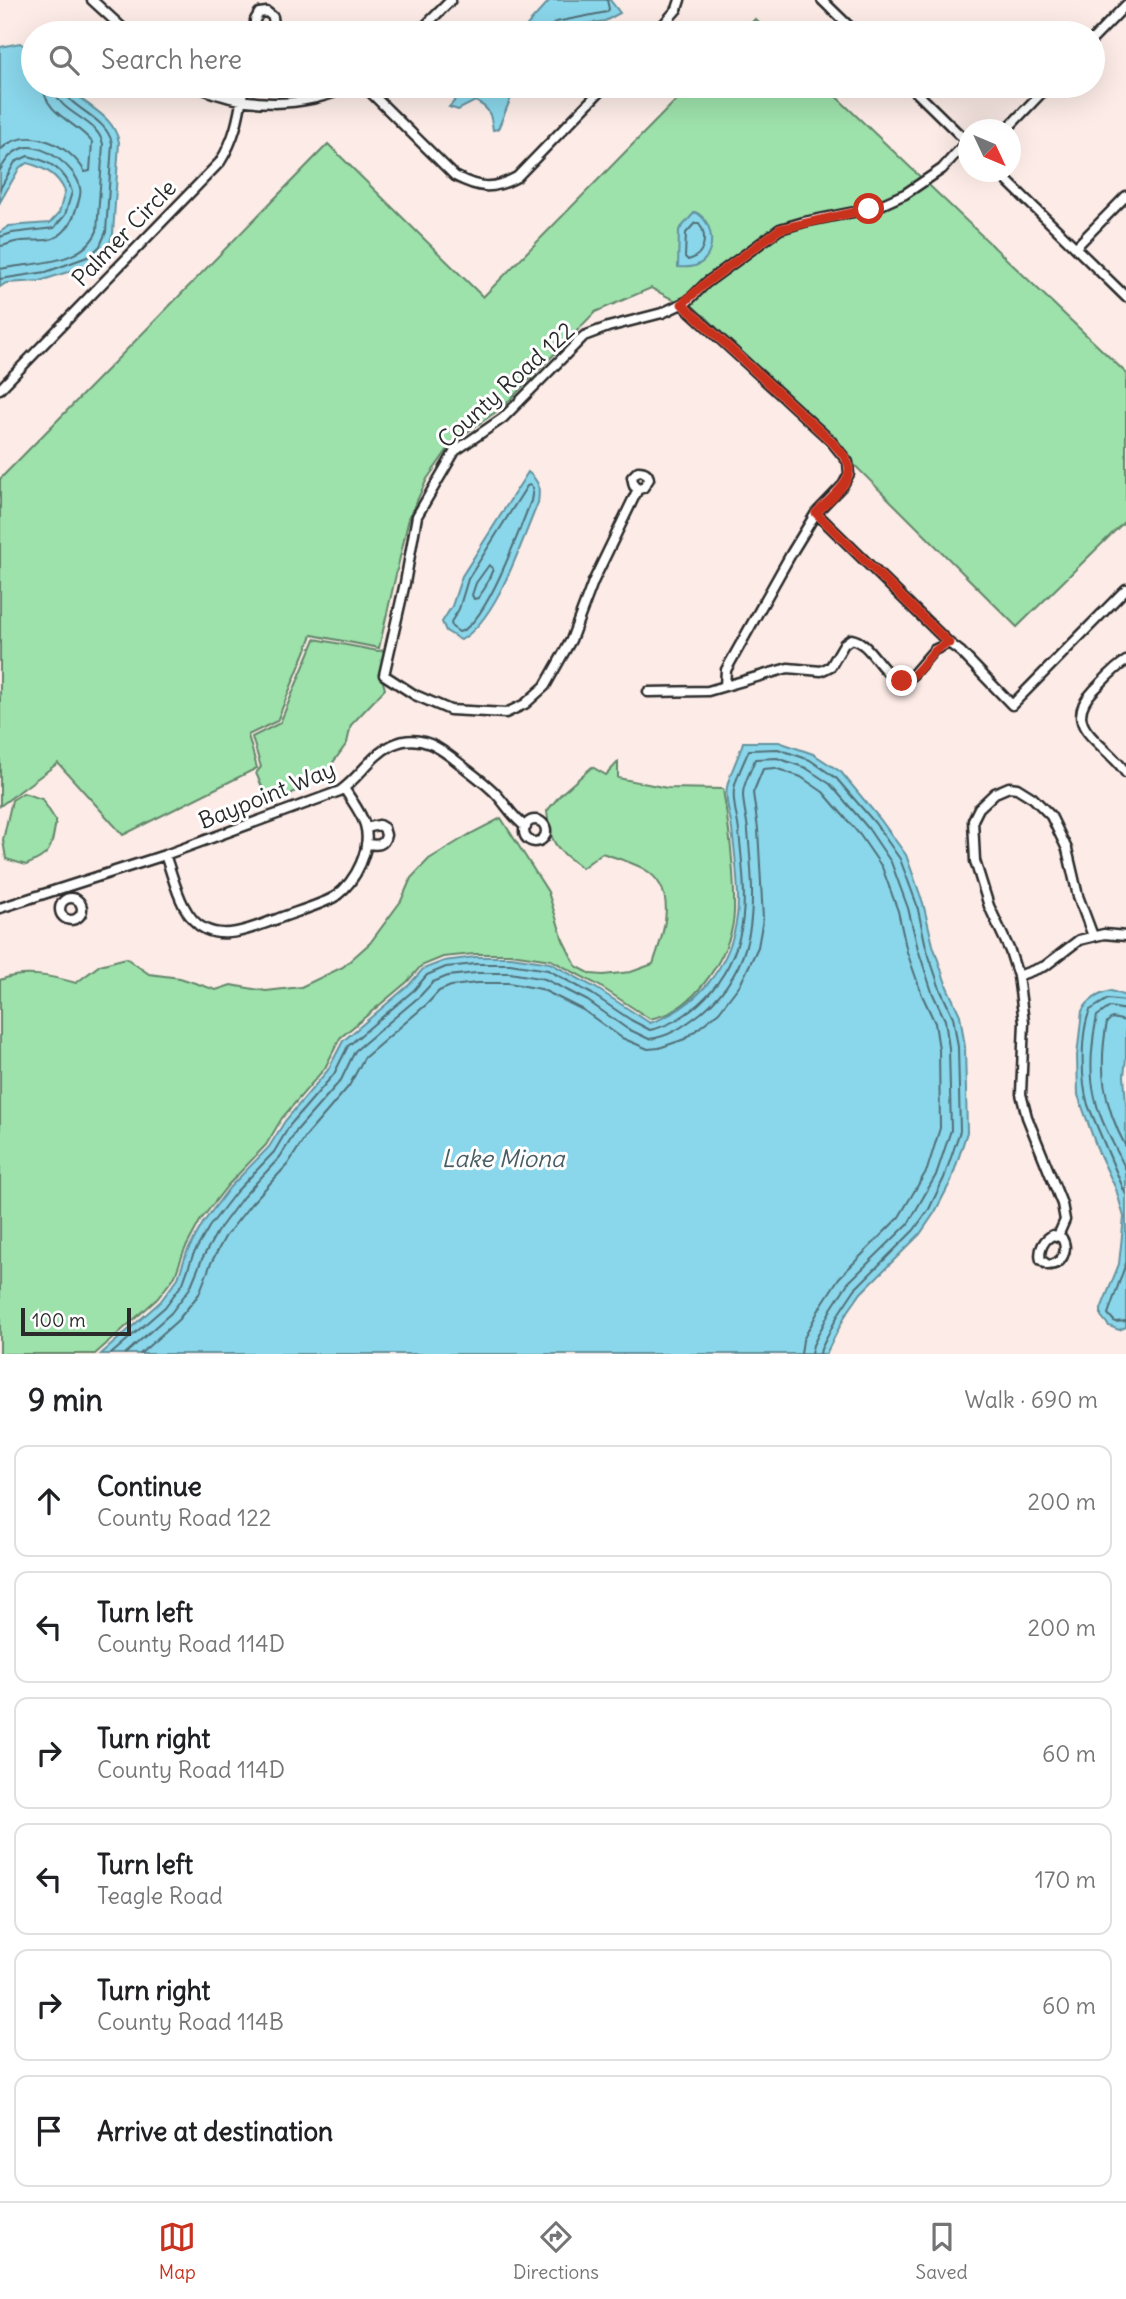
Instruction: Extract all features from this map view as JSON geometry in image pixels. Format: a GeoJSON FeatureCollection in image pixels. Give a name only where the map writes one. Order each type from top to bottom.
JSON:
{"type":"FeatureCollection","features":[{"type":"Feature","properties":{"kind":"street"},"geometry":{"type":"LineString","coordinates":[[92,0],[115,21]]}},
{"type":"Feature","properties":{"kind":"street"},"geometry":{"type":"LineString","coordinates":[[100,8],[108,0]]}},
{"type":"Feature","properties":{"kind":"street"},"geometry":{"type":"LineString","coordinates":[[430,21],[451,0]]}},
{"type":"Feature","properties":{"kind":"street"},"geometry":{"type":"LineString","coordinates":[[666,21],[677,9],[680,0]]}},
{"type":"Feature","properties":{"kind":"street"},"geometry":{"type":"LineString","coordinates":[[822,0],[844,21]]}},
{"type":"Feature","properties":{"kind":"street"},"geometry":{"type":"LineString","coordinates":[[1105,27],[1126,5]]}},
{"type":"Feature","properties":{"kind":"street"},"geometry":{"type":"LineString","coordinates":[[231,98],[283,103],[320,98]]}},
{"type":"Feature","properties":{"kind":"street"},"geometry":{"type":"LineString","coordinates":[[376,98],[455,176],[471,184],[488,187],[502,185],[517,177],[593,98]]}},
{"type":"Feature","properties":{"kind":"street"},"geometry":{"type":"LineString","coordinates":[[922,98],[958,132]]}},
{"type":"Feature","properties":{"kind":"street"},"geometry":{"type":"LineString","coordinates":[[1016,119],[1037,98]]}},
{"type":"Feature","properties":{"kind":"street","name":"Palmer Circle"},"geometry":{"type":"LineString","coordinates":[[0,389],[220,162],[231,144],[241,100]]}},
{"type":"Feature","properties":{"kind":"street","name":"County Road 122"},"geometry":{"type":"LineString","coordinates":[[638,489],[593,582],[571,640],[545,686],[525,704],[506,713],[450,710],[415,695],[384,675],[418,516],[455,451],[503,418],[584,336],[662,313],[682,304],[780,229],[874,208],[931,178],[958,152]]}},
{"type":"Feature","properties":{"kind":"street"},"geometry":{"type":"LineString","coordinates":[[1008,182],[1126,297]]}},
{"type":"Feature","properties":{"kind":"street"},"geometry":{"type":"LineString","coordinates":[[1076,247],[1126,196]]}},
{"type":"Feature","properties":{"kind":"street"},"geometry":{"type":"LineString","coordinates":[[682,304],[831,441],[849,466],[847,478],[816,513],[726,670],[725,686]]}},
{"type":"Feature","properties":{"kind":"street"},"geometry":{"type":"LineString","coordinates":[[816,513],[955,646],[1012,705],[1126,589]]}},
{"type":"Feature","properties":{"kind":"street"},"geometry":{"type":"LineString","coordinates":[[648,692],[708,691],[782,668],[821,671],[828,669],[844,643],[851,639],[863,644],[894,678],[905,680],[909,679],[934,650],[949,643]]}},
{"type":"Feature","properties":{"kind":"street"},"geometry":{"type":"LineString","coordinates":[[1126,660],[1085,700],[1080,713],[1083,727],[1112,754],[1126,773]]}},
{"type":"Feature","properties":{"kind":"street","name":"Baypoint Way"},"geometry":{"type":"LineString","coordinates":[[0,908],[165,855],[344,788],[382,751],[410,740],[437,746],[496,794],[526,827]]}},
{"type":"Feature","properties":{"kind":"street"},"geometry":{"type":"LineString","coordinates":[[1058,1236],[1065,1220],[1062,1204],[1027,1118],[1021,1094],[1024,1022],[1018,976],[981,884],[973,845],[975,814],[1001,789],[1009,787],[1026,792],[1057,827],[1067,849],[1078,896],[1093,936]]}},
{"type":"Feature","properties":{"kind":"street"},"geometry":{"type":"LineString","coordinates":[[165,855],[185,908],[203,929],[225,934],[248,929],[335,897],[352,881],[362,861],[366,844],[366,828],[361,815],[344,788]]}},
{"type":"Feature","properties":{"kind":"street"},"geometry":{"type":"LineString","coordinates":[[366,828],[379,825],[385,829],[386,835],[379,845],[366,844]]}},
{"type":"Feature","properties":{"kind":"street"},"geometry":{"type":"LineString","coordinates":[[66,889],[69,898]]}},
{"type":"Feature","properties":{"kind":"street"},"geometry":{"type":"LineString","coordinates":[[1018,976],[1045,966],[1069,946],[1093,936],[1126,936]]}},
{"type":"Feature","properties":{"kind":"green space"},"geometry":{"type":"Polygon","coordinates":[[[678,98],[838,98],[1126,373],[1126,520],[1017,627],[705,316],[651,288],[595,312],[503,407],[453,442],[427,479],[409,518],[379,648],[312,635],[277,721],[248,735],[257,768],[123,835],[58,763],[0,806],[0,479],[328,144],[483,297],[678,98]]]}},
{"type":"Feature","properties":{"kind":"green space"},"geometry":{"type":"Polygon","coordinates":[[[315,639],[378,651],[386,650],[381,675],[385,689],[351,725],[347,743],[329,768],[285,798],[269,803],[256,773],[261,767],[252,737],[280,723],[315,639]]]}},
{"type":"Feature","properties":{"kind":"green space"},"geometry":{"type":"Polygon","coordinates":[[[618,762],[618,778],[667,788],[723,789],[733,866],[734,912],[722,955],[694,994],[669,1013],[650,1019],[598,985],[551,960],[511,954],[474,954],[443,957],[421,966],[407,982],[340,1038],[325,1068],[282,1118],[266,1145],[228,1185],[200,1221],[184,1251],[175,1276],[157,1299],[95,1354],[0,1354],[0,980],[28,975],[48,976],[76,983],[100,965],[126,958],[149,974],[180,978],[216,990],[231,985],[266,991],[301,987],[343,967],[370,943],[401,901],[411,878],[429,859],[501,818],[548,892],[563,940],[576,966],[591,974],[631,972],[653,964],[666,913],[662,888],[644,869],[602,853],[582,868],[556,845],[550,831],[547,811],[561,794],[592,767],[606,775],[618,762]]]}},
{"type":"Feature","properties":{"kind":"green space"},"geometry":{"type":"Polygon","coordinates":[[[23,793],[42,799],[56,821],[49,849],[26,865],[6,859],[3,840],[12,800],[23,793]]]}},
{"type":"Feature","properties":{"kind":"water"},"geometry":{"type":"Polygon","coordinates":[[[550,0],[610,0],[620,13],[605,21],[531,21],[550,0]]]}},
{"type":"Feature","properties":{"kind":"water"},"geometry":{"type":"Polygon","coordinates":[[[21,44],[21,98],[80,98],[104,117],[119,142],[113,234],[107,249],[95,262],[83,267],[40,281],[6,283],[0,287],[0,232],[9,226],[50,223],[59,213],[65,191],[50,173],[28,163],[20,167],[0,202],[0,47],[21,44]]]}},
{"type":"Feature","properties":{"kind":"water"},"geometry":{"type":"Polygon","coordinates":[[[457,98],[511,98],[498,129],[493,130],[489,112],[475,101],[458,110],[449,107],[457,98]]]}},
{"type":"Feature","properties":{"kind":"water"},"geometry":{"type":"Polygon","coordinates":[[[695,212],[707,223],[710,231],[708,255],[693,267],[678,267],[679,230],[695,212]]]}},
{"type":"Feature","properties":{"kind":"water"},"geometry":{"type":"Polygon","coordinates":[[[528,472],[538,486],[538,503],[497,597],[486,615],[461,640],[446,631],[442,622],[452,606],[462,576],[528,472]]]}},
{"type":"Feature","properties":{"kind":"water","name":"Lake Miona"},"geometry":{"type":"Polygon","coordinates":[[[743,742],[779,742],[813,754],[841,772],[880,819],[906,855],[947,987],[960,1015],[965,1047],[967,1132],[951,1181],[920,1234],[861,1293],[845,1316],[826,1354],[101,1354],[160,1302],[178,1278],[187,1252],[203,1223],[230,1187],[269,1147],[285,1121],[328,1070],[343,1041],[409,985],[423,969],[444,961],[475,957],[511,957],[550,963],[596,988],[650,1023],[683,1007],[697,995],[719,968],[727,952],[737,916],[737,874],[726,792],[743,742]]]}},
{"type":"Feature","properties":{"kind":"water"},"geometry":{"type":"Polygon","coordinates":[[[1111,991],[1126,996],[1126,1327],[1119,1330],[1109,1326],[1101,1316],[1101,1309],[1119,1264],[1124,1217],[1116,1189],[1098,1151],[1078,1095],[1077,1056],[1082,1011],[1094,998],[1111,991]]]}},
{"type":"Feature","properties":{"kind":"route"},"geometry":{"type":"LineString","coordinates":[[869,209],[780,229],[682,304],[844,456],[849,466],[849,474],[843,485],[816,513],[949,643],[934,650],[909,679],[902,681]]}}]}
